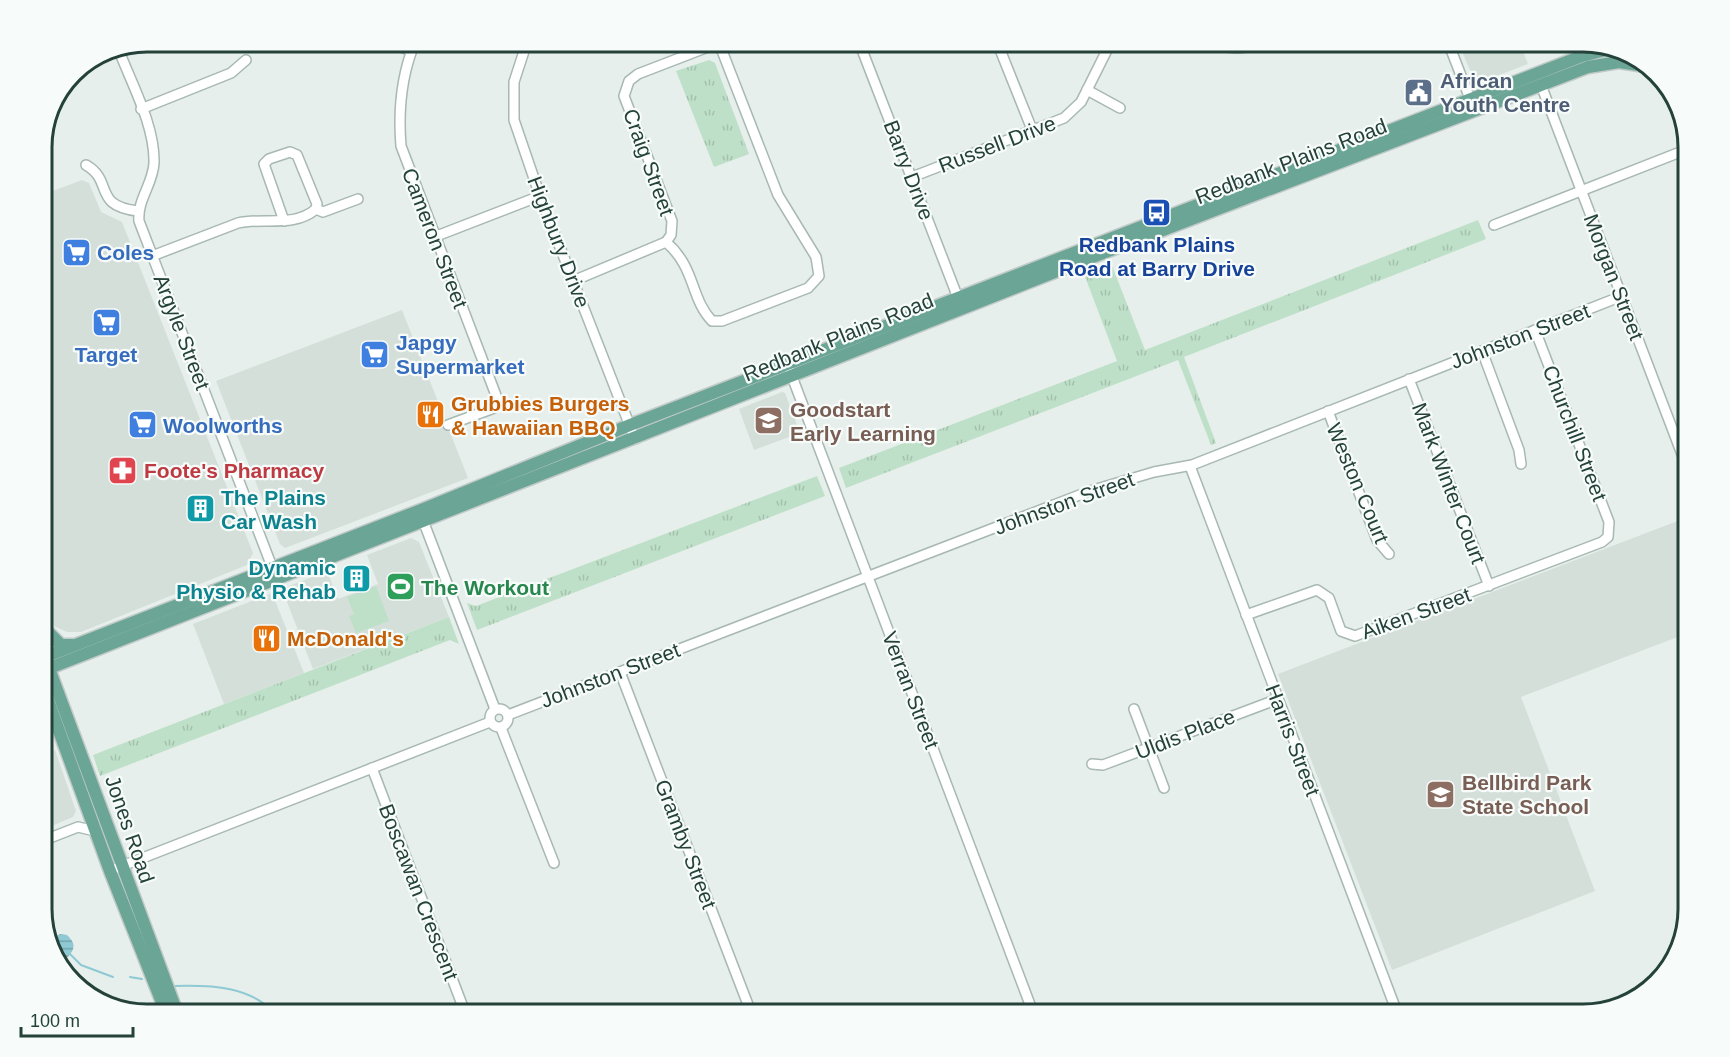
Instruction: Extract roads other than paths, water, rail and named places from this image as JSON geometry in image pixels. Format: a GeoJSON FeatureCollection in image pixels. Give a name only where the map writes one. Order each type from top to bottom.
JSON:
{"type":"FeatureCollection","features":[{"type":"Feature","properties":{"kind":"main road","name":"Redbank Plains Road"},"geometry":{"type":"LineString","coordinates":[[53,658],[217,604],[277,580],[630,425],[790,371],[1103,253],[1472,105],[1594,53]]}},
{"type":"Feature","properties":{"kind":"main road","name":"Redbank Plains Road"},"geometry":{"type":"LineString","coordinates":[[53,656],[74,645],[272,567],[460,502],[468,505],[635,439],[958,298],[1472,105],[1541,85],[1604,63],[1624,62]]}},
{"type":"Feature","properties":{"kind":"main road"},"geometry":{"type":"LineString","coordinates":[[159,612],[170,616],[207,602],[217,604]]}},
{"type":"Feature","properties":{"kind":"main road"},"geometry":{"type":"LineString","coordinates":[[53,637],[61,645],[74,645]]}},
{"type":"Feature","properties":{"kind":"main road","name":"Jones Road"},"geometry":{"type":"LineString","coordinates":[[53,683],[86,764],[115,869],[163,1004]]}},
{"type":"Feature","properties":{"kind":"main road","name":"Jones Road"},"geometry":{"type":"LineString","coordinates":[[54,715],[95,831],[115,869],[173,1004]]}},
{"type":"Feature","properties":{"kind":"street","name":"Cameron Street"},"geometry":{"type":"LineString","coordinates":[[411,53],[403,82],[399,112],[401,146],[497,398],[494,408],[448,425]]}},
{"type":"Feature","properties":{"kind":"street","name":"Highbury Drive"},"geometry":{"type":"LineString","coordinates":[[523,53],[514,82],[512,106],[521,144],[635,439]]}},
{"type":"Feature","properties":{"kind":"street","name":"Craig Street"},"geometry":{"type":"LineString","coordinates":[[573,280],[666,242],[671,235],[672,221],[624,96],[628,81],[638,74],[694,53]]}},
{"type":"Feature","properties":{"kind":"street"},"geometry":{"type":"LineString","coordinates":[[666,242],[685,262],[705,314],[712,321],[722,321],[808,288],[819,276],[816,257],[778,195],[724,53]]}},
{"type":"Feature","properties":{"kind":"street","name":"Barry Drive"},"geometry":{"type":"LineString","coordinates":[[863,53],[958,298]]}},
{"type":"Feature","properties":{"kind":"street"},"geometry":{"type":"LineString","coordinates":[[1001,53],[1033,132]]}},
{"type":"Feature","properties":{"kind":"street","name":"Russell Drive"},"geometry":{"type":"LineString","coordinates":[[912,177],[1033,132],[1064,118],[1074,110],[1087,90],[1106,53]]}},
{"type":"Feature","properties":{"kind":"street"},"geometry":{"type":"LineString","coordinates":[[1452,53],[1472,105]]}},
{"type":"Feature","properties":{"kind":"street"},"geometry":{"type":"LineString","coordinates":[[86,165],[99,179],[109,201],[116,207],[138,211],[152,176],[154,158],[150,133],[121,57]]}},
{"type":"Feature","properties":{"kind":"street"},"geometry":{"type":"LineString","coordinates":[[141,109],[231,73],[246,60]]}},
{"type":"Feature","properties":{"kind":"street","name":"Morgan Street"},"geometry":{"type":"LineString","coordinates":[[1541,85],[1677,442]]}},
{"type":"Feature","properties":{"kind":"street"},"geometry":{"type":"LineString","coordinates":[[1087,90],[1120,108]]}},
{"type":"Feature","properties":{"kind":"street"},"geometry":{"type":"LineString","coordinates":[[284,220],[264,164],[269,159],[290,152],[297,155],[316,209]]}},
{"type":"Feature","properties":{"kind":"street"},"geometry":{"type":"LineString","coordinates":[[1494,225],[1677,153]]}},
{"type":"Feature","properties":{"kind":"street"},"geometry":{"type":"LineString","coordinates":[[434,237],[540,196]]}},
{"type":"Feature","properties":{"kind":"street"},"geometry":{"type":"LineString","coordinates":[[316,209],[323,212],[358,199]]}},
{"type":"Feature","properties":{"kind":"street"},"geometry":{"type":"LineString","coordinates":[[152,256],[238,223],[297,219],[316,209]]}},
{"type":"Feature","properties":{"kind":"street","name":"Argyle Street"},"geometry":{"type":"LineString","coordinates":[[138,211],[139,221],[152,256],[277,580]]}},
{"type":"Feature","properties":{"kind":"street","name":"Johnston Street"},"geometry":{"type":"LineString","coordinates":[[508,715],[1126,479],[1190,466],[1622,297]]}},
{"type":"Feature","properties":{"kind":"street","name":"Churchill Street"},"geometry":{"type":"LineString","coordinates":[[1535,330],[1609,522],[1611,531],[1608,537]]}},
{"type":"Feature","properties":{"kind":"street"},"geometry":{"type":"LineString","coordinates":[[1482,351],[1519,450],[1521,464]]}},
{"type":"Feature","properties":{"kind":"street","name":"Verran Street"},"geometry":{"type":"LineString","coordinates":[[790,371],[1030,1004]]}},
{"type":"Feature","properties":{"kind":"street","name":"Mark Winter Court"},"geometry":{"type":"LineString","coordinates":[[1409,379],[1489,586]]}},
{"type":"Feature","properties":{"kind":"street","name":"Weston Court"},"geometry":{"type":"LineString","coordinates":[[1328,411],[1377,540],[1389,554]]}},
{"type":"Feature","properties":{"kind":"street","name":"Harris Street"},"geometry":{"type":"LineString","coordinates":[[1190,466],[1394,1004]]}},
{"type":"Feature","properties":{"kind":"street"},"geometry":{"type":"LineString","coordinates":[[422,516],[495,710]]}},
{"type":"Feature","properties":{"kind":"street","name":"Aiken Street"},"geometry":{"type":"LineString","coordinates":[[1246,615],[1317,590],[1329,598],[1341,631],[1354,636],[1602,542],[1608,537]]}},
{"type":"Feature","properties":{"kind":"street","name":"Gramby Street"},"geometry":{"type":"LineString","coordinates":[[620,672],[748,1004]]}},
{"type":"Feature","properties":{"kind":"street","name":"Uldis Place"},"geometry":{"type":"LineString","coordinates":[[1092,764],[1103,765],[1278,699]]}},
{"type":"Feature","properties":{"kind":"street"},"geometry":{"type":"LineString","coordinates":[[1134,709],[1164,788]]}},
{"type":"Feature","properties":{"kind":"street"},"geometry":{"type":"LineString","coordinates":[[495,710],[502,710],[508,715],[507,723],[501,728],[495,727],[490,722],[490,715],[495,710]]}},
{"type":"Feature","properties":{"kind":"street"},"geometry":{"type":"LineString","coordinates":[[115,869],[490,722]]}},
{"type":"Feature","properties":{"kind":"street"},"geometry":{"type":"LineString","coordinates":[[501,728],[554,863]]}},
{"type":"Feature","properties":{"kind":"street","name":"Boscawan Crescent"},"geometry":{"type":"LineString","coordinates":[[372,768],[462,1004]]}},
{"type":"Feature","properties":{"kind":"street"},"geometry":{"type":"LineString","coordinates":[[53,837],[78,827],[89,813]]}},
{"type":"Feature","properties":{"kind":"street"},"geometry":{"type":"LineString","coordinates":[[78,827],[95,831]]}},
{"type":"Feature","properties":{"kind":"water"},"geometry":{"type":"Polygon","coordinates":[[[67,935],[73,943],[73,949],[68,957],[65,957],[57,936],[67,935]]]}},
{"type":"Feature","properties":{"kind":"waterway"},"geometry":{"type":"LineString","coordinates":[[69,953],[81,965],[113,977]]}},
{"type":"Feature","properties":{"kind":"waterway"},"geometry":{"type":"LineString","coordinates":[[130,977],[142,979]]}},
{"type":"Feature","properties":{"kind":"waterway"},"geometry":{"type":"LineString","coordinates":[[175,986],[230,989],[264,1004]]}},
{"type":"Feature","properties":{"kind":"place","name":"African Youth Centre"},"geometry":{"type":"Point","coordinates":[1419,92]}},
{"type":"Feature","properties":{"kind":"place","name":"Redbank Plains Road at Barry Drive"},"geometry":{"type":"Point","coordinates":[1157,213]}},
{"type":"Feature","properties":{"kind":"place","name":"Coles"},"geometry":{"type":"Point","coordinates":[76,252]}},
{"type":"Feature","properties":{"kind":"place","name":"Target"},"geometry":{"type":"Point","coordinates":[106,323]}},
{"type":"Feature","properties":{"kind":"place","name":"Japgy Supermarket"},"geometry":{"type":"Point","coordinates":[375,354]}},
{"type":"Feature","properties":{"kind":"place","name":"Grubbies Burgers & Hawaiian BBQ"},"geometry":{"type":"Point","coordinates":[430,415]}},
{"type":"Feature","properties":{"kind":"place","name":"Goodstart Early Learning"},"geometry":{"type":"Point","coordinates":[769,421]}},
{"type":"Feature","properties":{"kind":"place","name":"Woolworths"},"geometry":{"type":"Point","coordinates":[142,425]}},
{"type":"Feature","properties":{"kind":"place","name":"Foote's Pharmacy"},"geometry":{"type":"Point","coordinates":[123,470]}},
{"type":"Feature","properties":{"kind":"place","name":"The Plains Car Wash"},"geometry":{"type":"Point","coordinates":[200,509]}},
{"type":"Feature","properties":{"kind":"place","name":"Dynamic Physio & Rehab"},"geometry":{"type":"Point","coordinates":[357,579]}},
{"type":"Feature","properties":{"kind":"place","name":"The Workout"},"geometry":{"type":"Point","coordinates":[400,587]}},
{"type":"Feature","properties":{"kind":"place","name":"McDonald's"},"geometry":{"type":"Point","coordinates":[266,638]}},
{"type":"Feature","properties":{"kind":"place","name":"Bellbird Park State School"},"geometry":{"type":"Point","coordinates":[1441,794]}}]}
